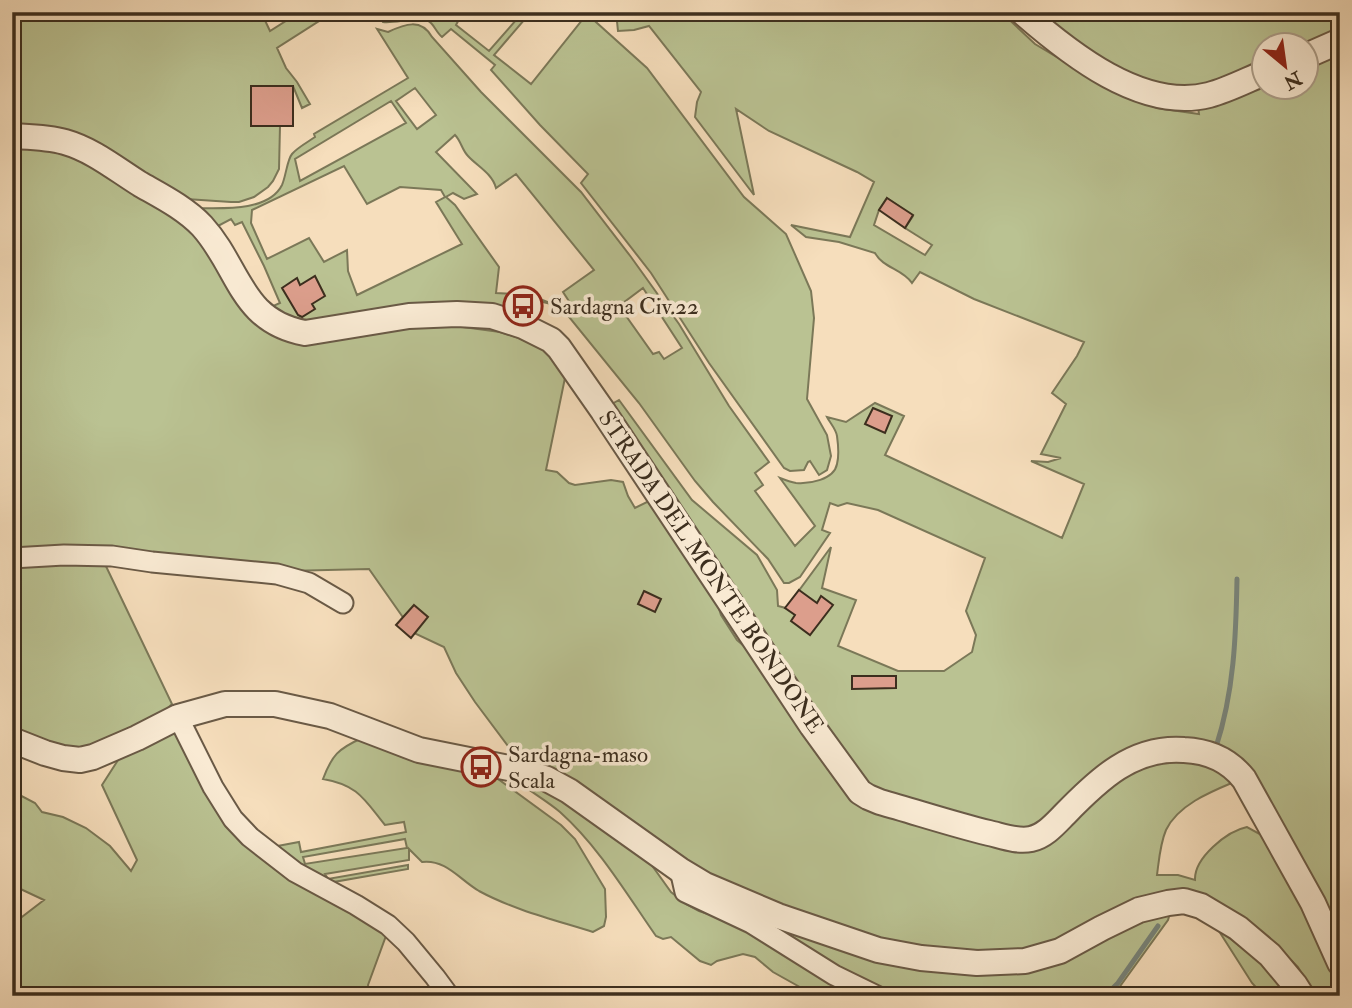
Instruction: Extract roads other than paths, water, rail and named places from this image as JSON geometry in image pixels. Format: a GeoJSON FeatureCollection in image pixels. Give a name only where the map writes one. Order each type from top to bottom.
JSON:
{"type":"FeatureCollection","features":[{"type":"Feature","properties":{"kind":"street"},"geometry":{"type":"LineString","coordinates":[[1022,12],[1076,56],[1116,80],[1156,95],[1186,98],[1209,95],[1250,79]]}},
{"type":"Feature","properties":{"kind":"street"},"geometry":{"type":"LineString","coordinates":[[1320,50],[1340,41]]}},
{"type":"Feature","properties":{"kind":"street","name":"STRADA DEL MONTE BONDONE"},"geometry":{"type":"LineString","coordinates":[[12,136],[49,138],[83,149],[182,209],[211,237],[252,305],[278,326],[291,331],[305,333],[409,316],[457,314],[492,316],[542,335],[559,348],[603,411],[812,726],[860,792],[880,802],[963,826],[1015,839],[1030,839],[1043,834],[1096,783],[1133,758],[1177,749],[1210,754],[1231,766],[1244,779],[1313,903],[1340,963]]}},
{"type":"Feature","properties":{"kind":"street"},"geometry":{"type":"LineString","coordinates":[[12,558],[112,556],[277,574],[309,583],[343,603]]}},
{"type":"Feature","properties":{"kind":"street"},"geometry":{"type":"LineString","coordinates":[[12,740],[45,753],[80,760],[126,743],[178,717],[225,704],[275,704],[330,716],[419,750],[519,770],[547,779],[569,791],[705,886],[778,916],[878,950],[921,958],[977,963],[1004,963],[1042,957],[1060,951],[1139,910],[1168,902],[1184,901],[1201,906],[1238,928],[1270,955],[1302,996]]}},
{"type":"Feature","properties":{"kind":"street"},"geometry":{"type":"LineString","coordinates":[[178,717],[213,787],[233,819],[250,837],[295,872],[388,925],[406,942],[449,996]]}},
{"type":"Feature","properties":{"kind":"street"},"geometry":{"type":"LineString","coordinates":[[680,870],[685,892],[751,923],[834,975],[877,996]]}},
{"type":"Feature","properties":{"kind":"waterway"},"geometry":{"type":"LineString","coordinates":[[1216,747],[1230,685],[1235,643],[1237,579]]}},
{"type":"Feature","properties":{"kind":"waterway"},"geometry":{"type":"LineString","coordinates":[[1105,996],[1118,983],[1158,926]]}},
{"type":"Feature","properties":{"kind":"place","name":"Sardagna Civ.22"},"geometry":{"type":"Point","coordinates":[523,306]}},
{"type":"Feature","properties":{"kind":"place","name":"Sardagna-maso Scala"},"geometry":{"type":"Point","coordinates":[481,767]}}]}
